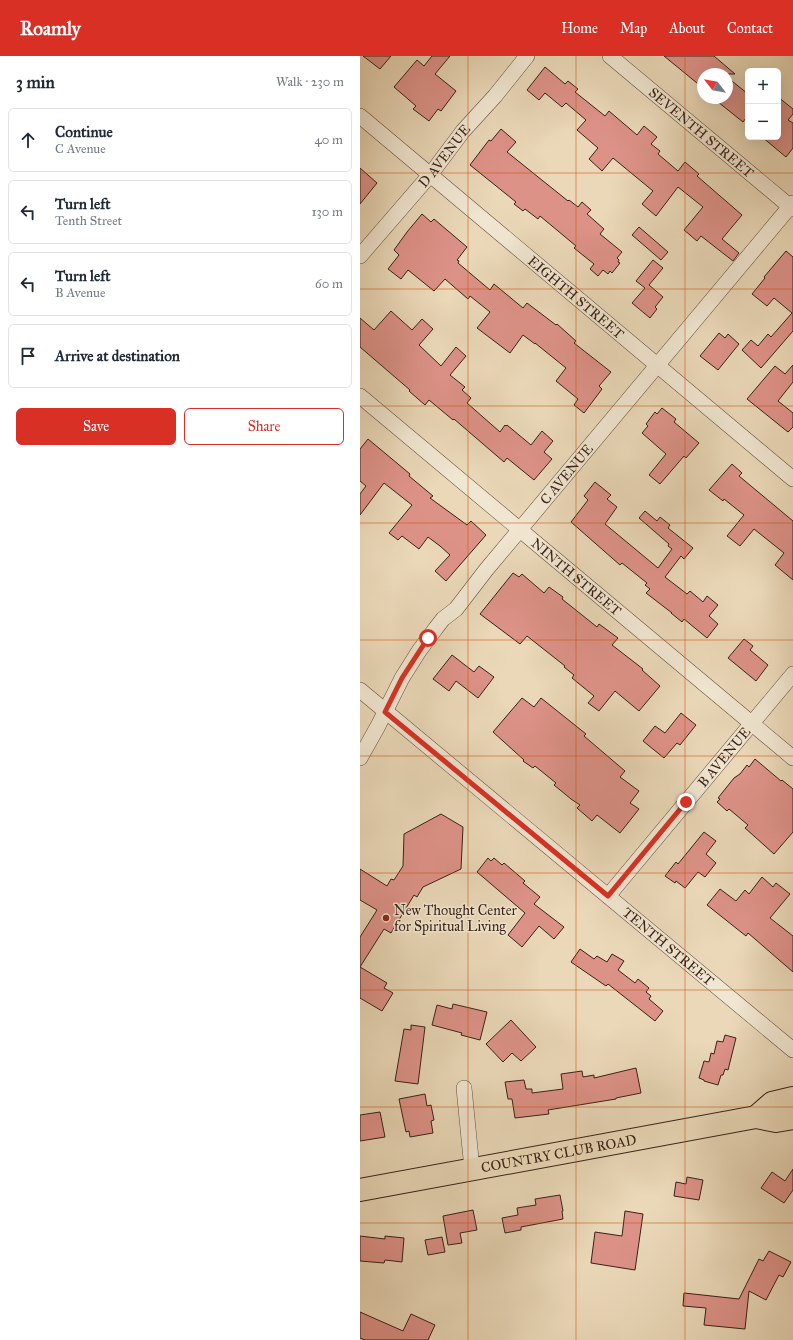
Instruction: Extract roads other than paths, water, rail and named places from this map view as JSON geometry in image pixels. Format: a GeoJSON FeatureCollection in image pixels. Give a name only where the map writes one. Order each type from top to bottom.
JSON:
{"type":"FeatureCollection","features":[{"type":"Feature","properties":{"kind":"main road","name":"COUNTRY CLUB ROAD"},"geometry":{"type":"LineString","coordinates":[[756,1116],[772,1103],[793,1098]]}},
{"type":"Feature","properties":{"kind":"main road","name":"COUNTRY CLUB ROAD"},"geometry":{"type":"LineString","coordinates":[[360,1190],[756,1116],[776,1121],[793,1118]]}},
{"type":"Feature","properties":{"kind":"street","name":"D AVENUE"},"geometry":{"type":"LineString","coordinates":[[360,256],[430,175],[462,131],[495,96],[527,56]]}},
{"type":"Feature","properties":{"kind":"street","name":"SEVENTH STREET"},"geometry":{"type":"LineString","coordinates":[[610,56],[792,206]]}},
{"type":"Feature","properties":{"kind":"street","name":"EIGHTH STREET"},"geometry":{"type":"LineString","coordinates":[[360,116],[793,479]]}},
{"type":"Feature","properties":{"kind":"street","name":"C AVENUE"},"geometry":{"type":"LineString","coordinates":[[360,758],[402,678],[428,638],[443,619],[456,609],[520,530],[792,206]]}},
{"type":"Feature","properties":{"kind":"street","name":"NINTH STREET"},"geometry":{"type":"LineString","coordinates":[[360,396],[793,758]]}},
{"type":"Feature","properties":{"kind":"street","name":"B AVENUE"},"geometry":{"type":"LineString","coordinates":[[608,896],[793,674]]}},
{"type":"Feature","properties":{"kind":"street","name":"TENTH STREET"},"geometry":{"type":"LineString","coordinates":[[360,690],[793,1050]]}},
{"type":"Feature","properties":{"kind":"street"},"geometry":{"type":"LineString","coordinates":[[464,1088],[472,1169]]}},
{"type":"Feature","properties":{"kind":"place","name":"New Thought Center for Spiritual Living"},"geometry":{"type":"Point","coordinates":[386,918]}}]}
